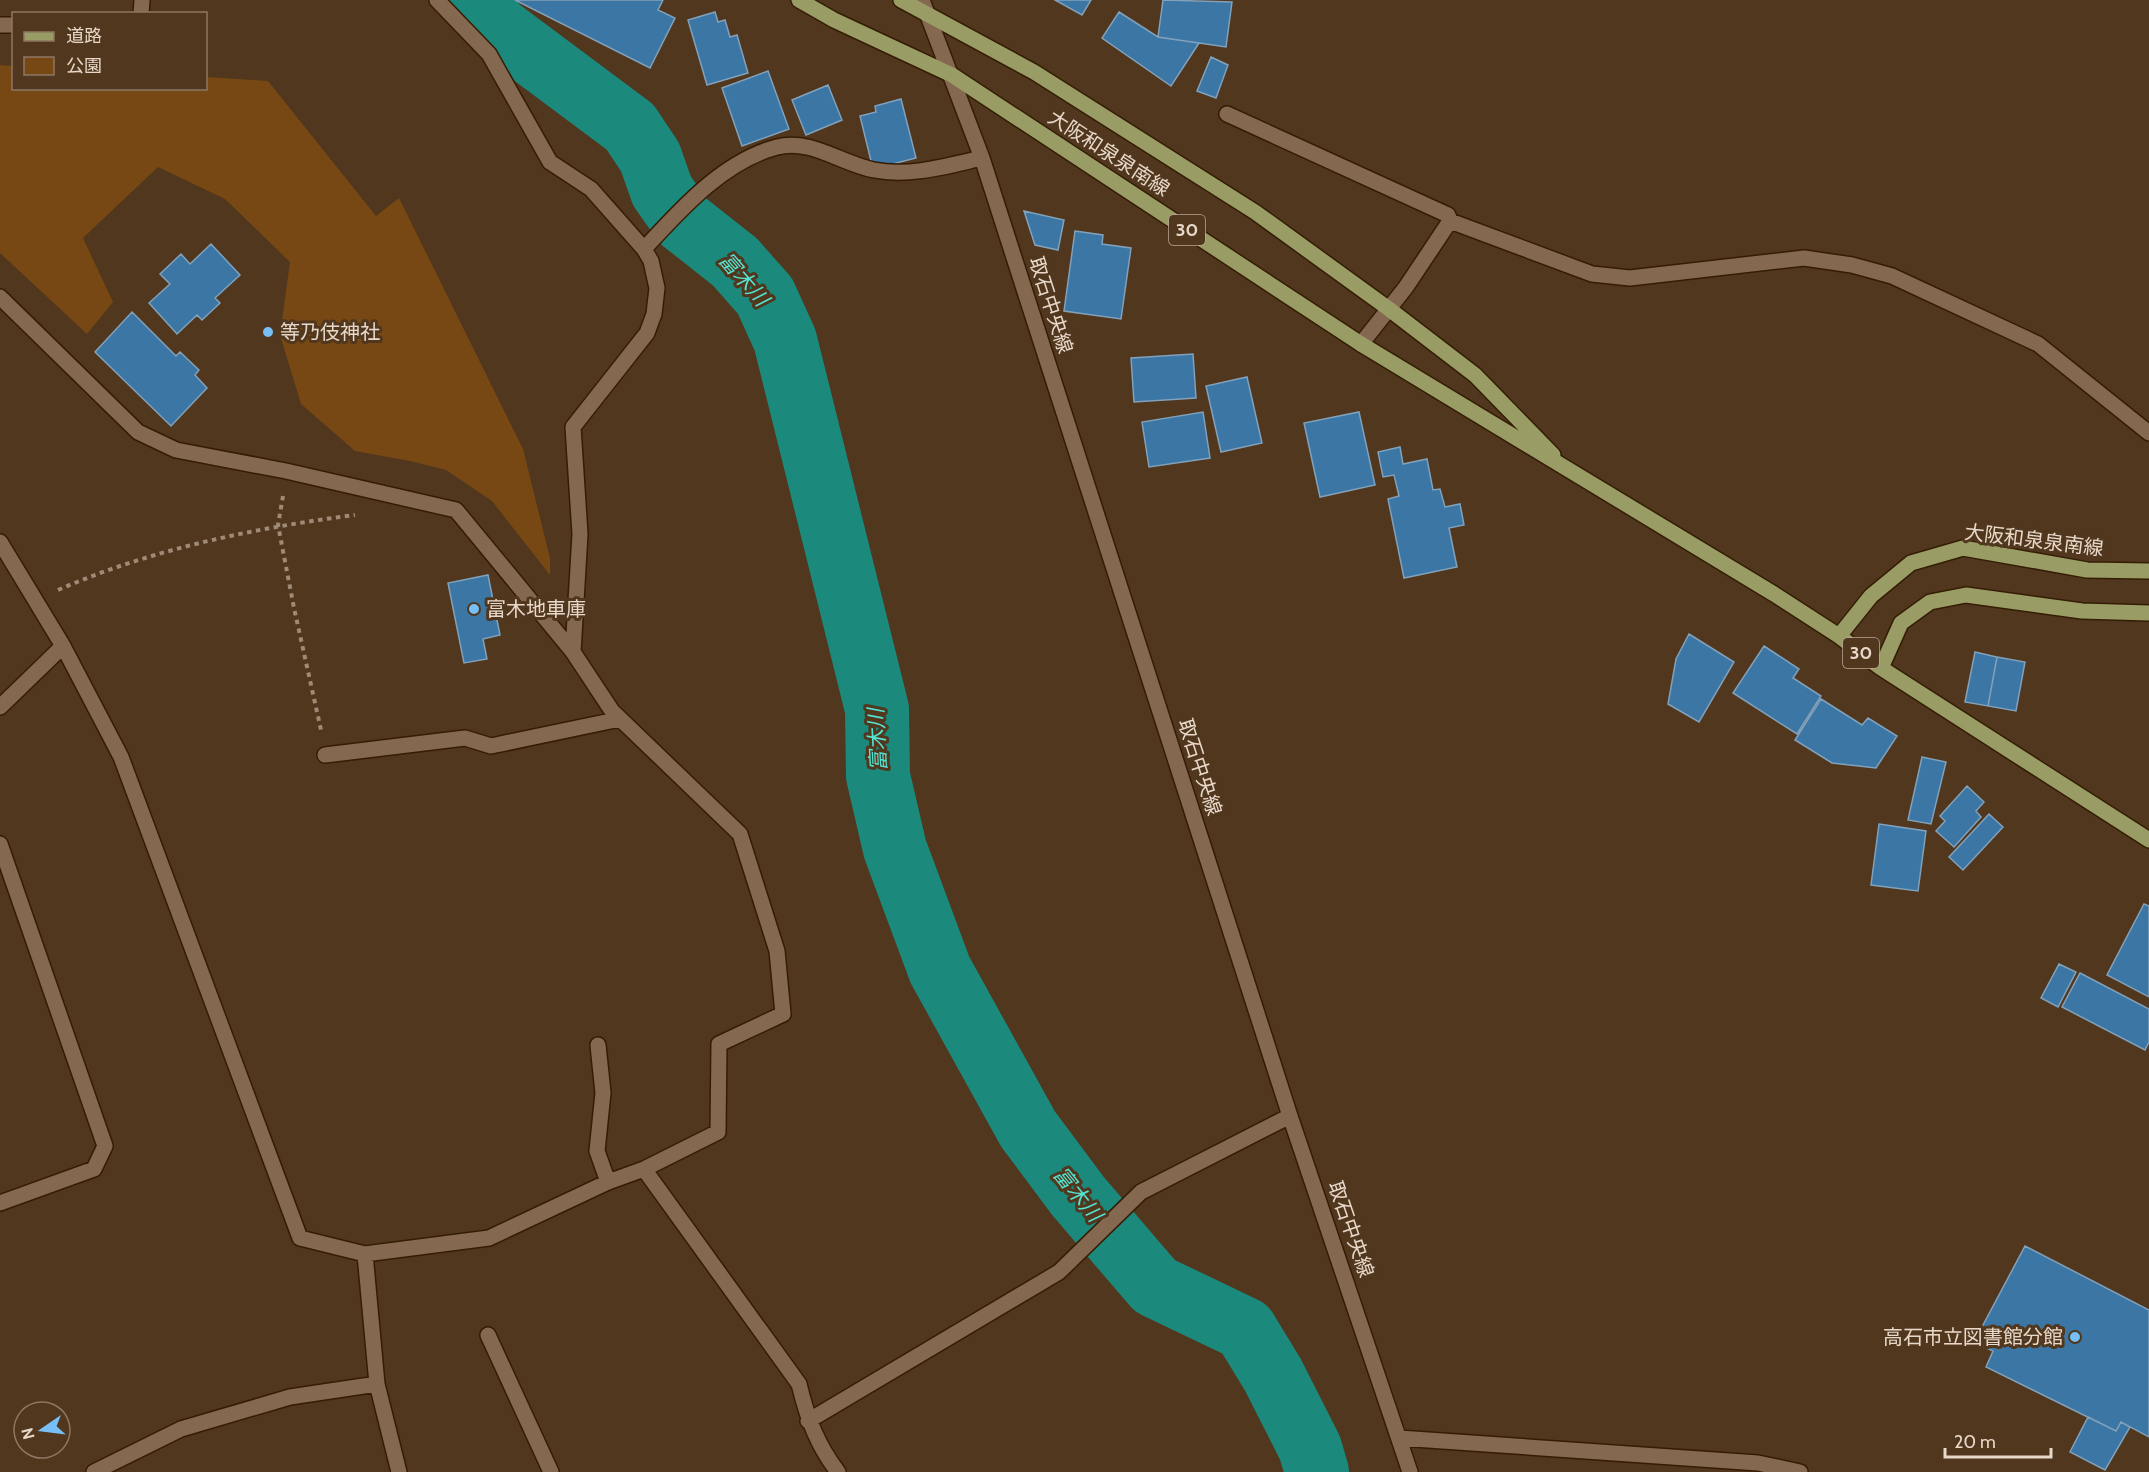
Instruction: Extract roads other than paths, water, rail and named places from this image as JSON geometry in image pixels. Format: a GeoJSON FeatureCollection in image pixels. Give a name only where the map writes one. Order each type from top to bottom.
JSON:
{"type":"FeatureCollection","features":[{"type":"Feature","properties":{"kind":"main road","name":"大阪和泉泉南線"},"geometry":{"type":"LineString","coordinates":[[799,0],[834,20],[952,75],[1361,344],[1774,594],[1839,636],[1881,668],[2149,840]]}},
{"type":"Feature","properties":{"kind":"main road","name":"大阪和泉泉南線"},"geometry":{"type":"LineString","coordinates":[[901,0],[925,7],[1034,72],[1245,206],[1389,309],[1475,375],[1569,472]]}},
{"type":"Feature","properties":{"kind":"main road","name":"大阪和泉泉南線"},"geometry":{"type":"LineString","coordinates":[[1839,636],[1871,596],[1911,563],[1963,548],[2087,570],[2149,571]]}},
{"type":"Feature","properties":{"kind":"main road","name":"30"},"geometry":{"type":"LineString","coordinates":[[1881,668],[1901,623],[1930,602],[1966,595],[2082,611],[2149,613]]}},
{"type":"Feature","properties":{"kind":"street"},"geometry":{"type":"LineString","coordinates":[[437,0],[489,54],[550,162],[591,189],[644,249],[651,261],[657,288],[654,314],[647,333],[573,427],[580,534],[573,652]]}},
{"type":"Feature","properties":{"kind":"street","name":"取石中央線"},"geometry":{"type":"LineString","coordinates":[[925,7],[982,158],[1290,1116],[1410,1472]]}},
{"type":"Feature","properties":{"kind":"street"},"geometry":{"type":"LineString","coordinates":[[1227,114],[1448,215],[1450,220],[1592,274],[1630,278],[1804,258],[1852,265],[1892,276],[2038,345],[2149,433]]}},
{"type":"Feature","properties":{"kind":"street"},"geometry":{"type":"LineString","coordinates":[[644,249],[686,204],[741,161],[778,146],[808,147],[874,170],[920,172],[982,158]]}},
{"type":"Feature","properties":{"kind":"street"},"geometry":{"type":"LineString","coordinates":[[1361,344],[1389,309],[1450,220]]}},
{"type":"Feature","properties":{"kind":"street"},"geometry":{"type":"LineString","coordinates":[[0,297],[138,432],[176,450],[286,471],[456,510],[573,652],[612,711],[740,834],[777,951],[783,1014],[719,1044],[718,1132],[644,1169],[608,1182],[489,1238],[365,1254],[300,1238],[121,757],[63,646],[0,542]]}},
{"type":"Feature","properties":{"kind":"street"},"geometry":{"type":"LineString","coordinates":[[0,707],[63,646]]}},
{"type":"Feature","properties":{"kind":"street"},"geometry":{"type":"LineString","coordinates":[[325,755],[465,738],[491,746],[620,719]]}},
{"type":"Feature","properties":{"kind":"street"},"geometry":{"type":"LineString","coordinates":[[0,844],[105,1146],[94,1169],[0,1203]]}},
{"type":"Feature","properties":{"kind":"street"},"geometry":{"type":"LineString","coordinates":[[598,1045],[603,1093],[597,1151],[608,1182]]}},
{"type":"Feature","properties":{"kind":"street"},"geometry":{"type":"LineString","coordinates":[[808,1421],[1059,1272],[1140,1192],[1290,1116]]}},
{"type":"Feature","properties":{"kind":"street"},"geometry":{"type":"LineString","coordinates":[[644,1169],[799,1384],[808,1421],[828,1460],[838,1472]]}},
{"type":"Feature","properties":{"kind":"street"},"geometry":{"type":"LineString","coordinates":[[365,1254],[377,1383],[399,1472]]}},
{"type":"Feature","properties":{"kind":"street"},"geometry":{"type":"LineString","coordinates":[[488,1335],[551,1472]]}},
{"type":"Feature","properties":{"kind":"street"},"geometry":{"type":"LineString","coordinates":[[94,1472],[181,1429],[290,1396],[377,1383]]}},
{"type":"Feature","properties":{"kind":"street"},"geometry":{"type":"LineString","coordinates":[[1399,1438],[1758,1463],[1800,1472]]}},
{"type":"Feature","properties":{"kind":"waterway","name":"富木川"},"geometry":{"type":"LineString","coordinates":[[470,0],[500,30],[630,127],[650,157],[662,191],[683,221],[735,262],[765,296],[785,340],[877,709],[878,776],[895,849],[940,970],[1028,1129],[1078,1196],[1155,1286],[1245,1329],[1273,1375],[1310,1448],[1317,1472]]}},
{"type":"Feature","properties":{"kind":"place","name":"等乃伎神社"},"geometry":{"type":"Point","coordinates":[268,332]}},
{"type":"Feature","properties":{"kind":"place","name":"富木地車庫"},"geometry":{"type":"Point","coordinates":[474,609]}},
{"type":"Feature","properties":{"kind":"place","name":"高石市立図書館分館"},"geometry":{"type":"Point","coordinates":[2075,1337]}}]}
